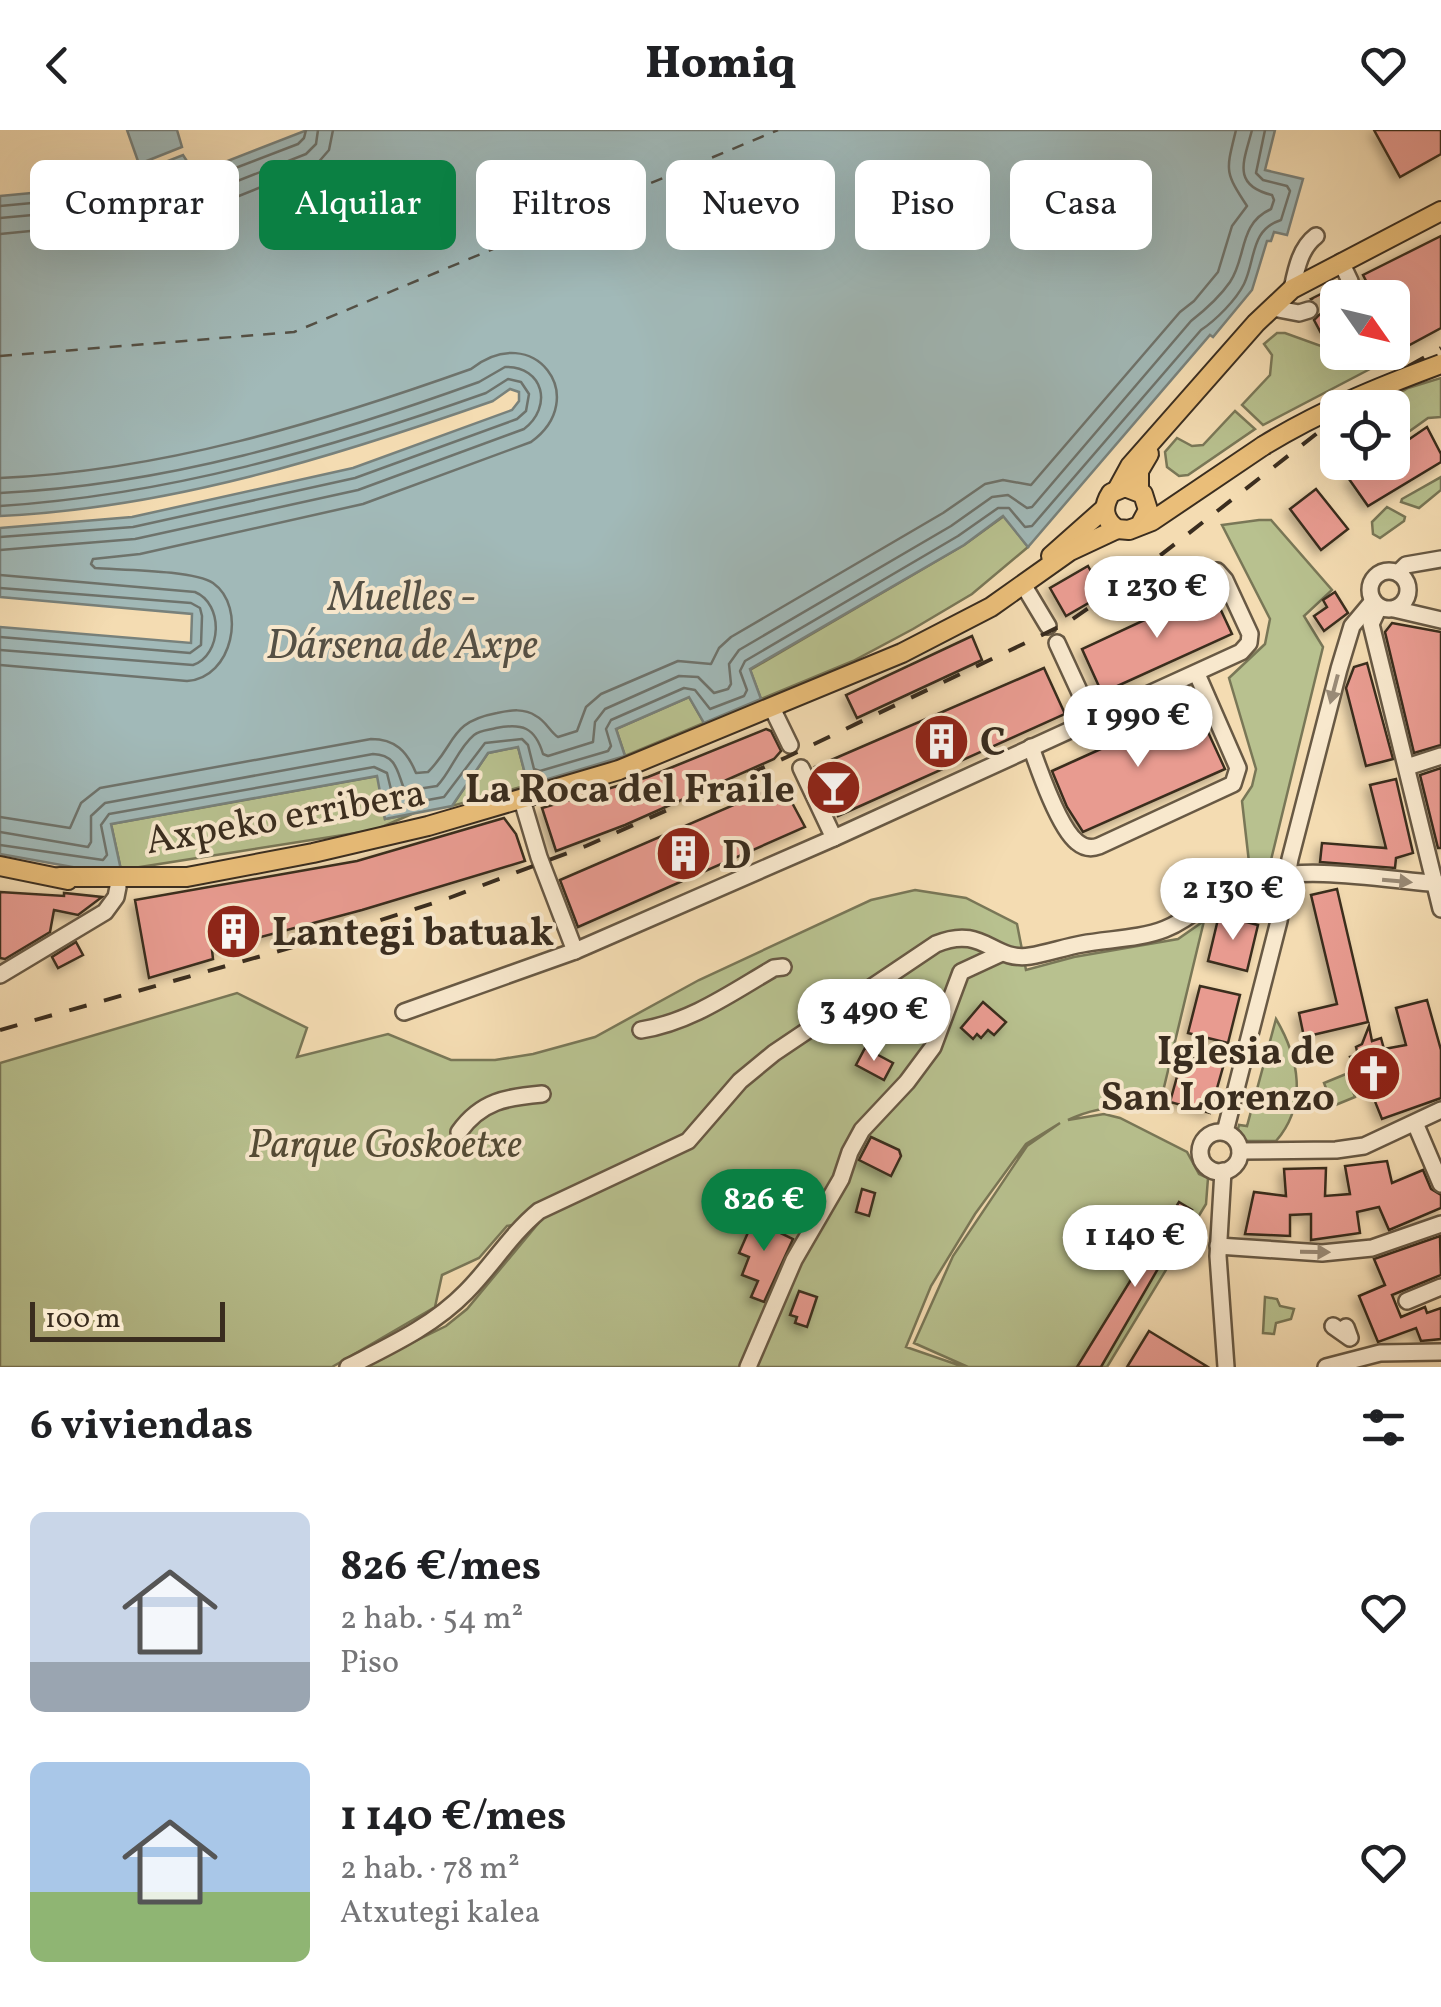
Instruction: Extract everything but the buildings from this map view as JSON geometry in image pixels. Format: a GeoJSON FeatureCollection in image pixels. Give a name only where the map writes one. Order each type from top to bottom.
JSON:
{"type":"FeatureCollection","features":[{"type":"Feature","properties":{"kind":"main road"},"geometry":{"type":"LineString","coordinates":[[1441,211],[1292,289],[1256,322],[1130,466],[1118,488],[1110,493],[1104,508],[1108,520],[1117,528],[1129,530],[1152,522],[1309,418],[1441,364]]}},
{"type":"Feature","properties":{"kind":"main road"},"geometry":{"type":"LineString","coordinates":[[1140,526],[1148,510],[1139,471],[1153,450],[1278,309],[1338,264]]}},
{"type":"Feature","properties":{"kind":"main road"},"geometry":{"type":"LineString","coordinates":[[1118,488],[1133,488],[1160,502],[1185,498]]}},
{"type":"Feature","properties":{"kind":"main road","name":"Axpeko erribera"},"geometry":{"type":"LineString","coordinates":[[1024,586],[1068,538],[1104,508]]}},
{"type":"Feature","properties":{"kind":"main road","name":"Axpeko erribera"},"geometry":{"type":"LineString","coordinates":[[58,877],[187,877],[370,842],[619,770],[902,653],[991,607],[1070,552],[1117,528]]}},
{"type":"Feature","properties":{"kind":"main road"},"geometry":{"type":"LineString","coordinates":[[0,866],[118,887],[187,877]]}},
{"type":"Feature","properties":{"kind":"street"},"geometry":{"type":"LineString","coordinates":[[1292,289],[1306,244],[1316,236]]}},
{"type":"Feature","properties":{"kind":"street"},"geometry":{"type":"LineString","coordinates":[[1338,264],[1350,280]]}},
{"type":"Feature","properties":{"kind":"street"},"geometry":{"type":"LineString","coordinates":[[1278,309],[1299,314],[1309,310]]}},
{"type":"Feature","properties":{"kind":"street"},"geometry":{"type":"LineString","coordinates":[[1398,573],[1406,565],[1441,559]]}},
{"type":"Feature","properties":{"kind":"street"},"geometry":{"type":"LineString","coordinates":[[404,1012],[575,951],[834,838],[1197,674],[1241,652],[1249,643],[1250,634],[1226,580],[1212,570],[1161,598]]}},
{"type":"Feature","properties":{"kind":"street"},"geometry":{"type":"LineString","coordinates":[[1225,1132],[1290,859],[1352,626],[1382,606],[1408,596],[1407,582],[1398,573],[1387,571],[1376,575],[1370,590],[1382,606],[1441,620]]}},
{"type":"Feature","properties":{"kind":"street"},"geometry":{"type":"LineString","coordinates":[[1024,586],[1048,626]]}},
{"type":"Feature","properties":{"kind":"street"},"geometry":{"type":"LineString","coordinates":[[1382,606],[1370,624],[1438,884],[1441,909]]}},
{"type":"Feature","properties":{"kind":"street"},"geometry":{"type":"LineString","coordinates":[[1057,643],[1093,721]]}},
{"type":"Feature","properties":{"kind":"street"},"geometry":{"type":"LineString","coordinates":[[1031,748],[1068,831],[1079,844],[1099,846],[1233,784],[1238,768],[1197,674]]}},
{"type":"Feature","properties":{"kind":"street"},"geometry":{"type":"LineString","coordinates":[[772,708],[790,745]]}},
{"type":"Feature","properties":{"kind":"street"},"geometry":{"type":"LineString","coordinates":[[1407,768],[1441,756]]}},
{"type":"Feature","properties":{"kind":"street"},"geometry":{"type":"LineString","coordinates":[[801,768],[834,838]]}},
{"type":"Feature","properties":{"kind":"street"},"geometry":{"type":"LineString","coordinates":[[522,800],[575,951]]}},
{"type":"Feature","properties":{"kind":"street"},"geometry":{"type":"LineString","coordinates":[[348,1367],[408,1337],[441,1314],[465,1294],[520,1226],[539,1211],[688,1141],[740,1081],[774,1052],[936,944],[952,938],[978,938],[1002,952],[1025,957],[1156,932],[1169,928],[1209,898],[1241,882],[1289,875],[1438,884]]}},
{"type":"Feature","properties":{"kind":"street"},"geometry":{"type":"LineString","coordinates":[[0,975],[105,912],[118,887]]}},
{"type":"Feature","properties":{"kind":"street"},"geometry":{"type":"LineString","coordinates":[[748,1367],[794,1260],[842,1179],[862,1130],[933,1047],[960,972],[1002,952]]}},
{"type":"Feature","properties":{"kind":"street"},"geometry":{"type":"LineString","coordinates":[[641,1030],[660,1027],[713,1006],[774,968],[783,967]]}},
{"type":"Feature","properties":{"kind":"street"},"geometry":{"type":"LineString","coordinates":[[459,1132],[474,1116],[505,1097],[542,1094]]}},
{"type":"Feature","properties":{"kind":"street"},"geometry":{"type":"LineString","coordinates":[[1240,1150],[1336,1150],[1364,1146],[1441,1110]]}},
{"type":"Feature","properties":{"kind":"street"},"geometry":{"type":"LineString","coordinates":[[1415,1123],[1441,1184]]}},
{"type":"Feature","properties":{"kind":"street"},"geometry":{"type":"LineString","coordinates":[[1225,1132],[1234,1137],[1240,1150],[1237,1162],[1223,1171],[1207,1166],[1200,1150],[1208,1136],[1225,1132]]}},
{"type":"Feature","properties":{"kind":"street"},"geometry":{"type":"LineString","coordinates":[[1223,1171],[1218,1246],[1226,1367]]}},
{"type":"Feature","properties":{"kind":"street"},"geometry":{"type":"LineString","coordinates":[[1218,1246],[1322,1253],[1372,1248],[1441,1224]]}},
{"type":"Feature","properties":{"kind":"street"},"geometry":{"type":"LineString","coordinates":[[1407,1301],[1441,1287]]}},
{"type":"Feature","properties":{"kind":"street"},"geometry":{"type":"LineString","coordinates":[[1326,1367],[1441,1352]]}},
{"type":"Feature","properties":{"kind":"green space"},"geometry":{"type":"Polygon","coordinates":[[[1277,333],[1285,333],[1320,346],[1320,370],[1368,370],[1330,390],[1320,390],[1320,395],[1263,425],[1242,405],[1270,375],[1272,355],[1264,344],[1277,333]]]}},
{"type":"Feature","properties":{"kind":"green space"},"geometry":{"type":"Polygon","coordinates":[[[1441,378],[1441,417],[1428,418],[1410,431],[1410,390],[1405,390],[1441,378]]]}},
{"type":"Feature","properties":{"kind":"green space"},"geometry":{"type":"Polygon","coordinates":[[[1235,411],[1255,429],[1188,475],[1179,476],[1167,467],[1165,452],[1177,438],[1192,446],[1203,445],[1235,411]]]}},
{"type":"Feature","properties":{"kind":"green space"},"geometry":{"type":"Polygon","coordinates":[[[1441,477],[1441,490],[1419,508],[1401,502],[1402,499],[1441,477]]]}},
{"type":"Feature","properties":{"kind":"green space"},"geometry":{"type":"Polygon","coordinates":[[[1387,507],[1405,517],[1380,538],[1373,534],[1372,522],[1387,507]]]}},
{"type":"Feature","properties":{"kind":"green space"},"geometry":{"type":"Polygon","coordinates":[[[1004,516],[1028,547],[972,594],[853,661],[761,699],[750,670],[964,545],[1004,516]]]}},
{"type":"Feature","properties":{"kind":"green space"},"geometry":{"type":"Polygon","coordinates":[[[1271,520],[1332,590],[1304,616],[1323,647],[1270,864],[1250,871],[1242,801],[1252,786],[1256,769],[1229,678],[1265,644],[1270,619],[1222,525],[1271,520]]]}},
{"type":"Feature","properties":{"kind":"green space"},"geometry":{"type":"Polygon","coordinates":[[[689,697],[704,723],[625,756],[616,729],[689,697]]]}},
{"type":"Feature","properties":{"kind":"green space"},"geometry":{"type":"Polygon","coordinates":[[[518,747],[528,785],[452,806],[488,753],[518,747]]]}},
{"type":"Feature","properties":{"kind":"green space"},"geometry":{"type":"Polygon","coordinates":[[[378,776],[385,819],[414,813],[375,830],[121,870],[111,824],[378,776]]]}},
{"type":"Feature","properties":{"kind":"green space","name":"Parque Goskoetxe"},"geometry":{"type":"Polygon","coordinates":[[[915,890],[966,898],[1017,924],[1026,970],[1074,957],[1178,939],[1204,921],[1159,1108],[1113,1107],[1068,1120],[1104,1114],[1120,1118],[1187,1152],[1199,1174],[1208,1178],[1206,1204],[1107,1367],[968,1367],[914,1343],[953,1256],[1027,1146],[1060,1123],[1026,1144],[975,1214],[931,1286],[906,1347],[964,1367],[362,1367],[446,1326],[467,1309],[541,1220],[507,1226],[479,1258],[442,1275],[435,1307],[332,1367],[0,1367],[0,1063],[237,993],[307,1028],[297,1057],[388,1034],[451,1060],[495,1060],[533,1054],[595,1037],[699,980],[871,900],[915,890]]]}},
{"type":"Feature","properties":{"kind":"green space"},"geometry":{"type":"Polygon","coordinates":[[[1276,1019],[1295,1065],[1293,1112],[1276,1141],[1246,1141],[1238,1129],[1239,1125],[1247,1126],[1276,1019]]]}},
{"type":"Feature","properties":{"kind":"green space"},"geometry":{"type":"Polygon","coordinates":[[[1346,1074],[1355,1097],[1333,1106],[1324,1083],[1346,1074]]]}},
{"type":"Feature","properties":{"kind":"green space"},"geometry":{"type":"Polygon","coordinates":[[[1265,1297],[1294,1309],[1291,1319],[1276,1323],[1274,1334],[1263,1333],[1265,1297]]]}},
{"type":"Feature","properties":{"kind":"water"},"geometry":{"type":"Polygon","coordinates":[[[127,130],[177,130],[182,147],[149,160],[138,160],[127,130]]]}},
{"type":"Feature","properties":{"kind":"water","name":"Muelles - Dársena de Axpe"},"geometry":{"type":"Polygon","coordinates":[[[307,130],[1275,130],[1265,170],[1303,179],[1287,235],[1274,232],[1271,241],[1267,241],[1252,290],[1028,547],[1003,516],[964,545],[750,669],[761,699],[704,723],[689,697],[616,729],[625,756],[528,785],[518,747],[488,753],[452,806],[385,819],[377,776],[111,824],[121,870],[89,870],[0,854],[0,627],[191,643],[192,614],[0,597],[0,528],[132,517],[353,468],[512,410],[519,401],[519,392],[510,389],[493,401],[372,441],[189,491],[126,503],[0,516],[0,196],[30,193],[30,250],[239,250],[239,160],[230,160],[307,130]]]}},
{"type":"Feature","properties":{"kind":"ferry route"},"geometry":{"type":"LineString","coordinates":[[0,356],[294,332],[778,130]]}},
{"type":"Feature","properties":{"kind":"tunnel"},"geometry":{"type":"LineString","coordinates":[[1309,310],[1320,305]]}},
{"type":"Feature","properties":{"kind":"railway"},"geometry":{"type":"LineString","coordinates":[[1373,390],[1441,348]]}},
{"type":"Feature","properties":{"kind":"railway"},"geometry":{"type":"LineString","coordinates":[[0,1030],[325,938],[449,898],[586,846],[787,757],[1067,623],[1130,579],[1320,431]]}},
{"type":"Feature","properties":{"kind":"place","name":"C"},"geometry":{"type":"Point","coordinates":[941,741]}},
{"type":"Feature","properties":{"kind":"place","name":"La Roca del Fraile"},"geometry":{"type":"Point","coordinates":[834,788]}},
{"type":"Feature","properties":{"kind":"place","name":"D"},"geometry":{"type":"Point","coordinates":[683,854]}},
{"type":"Feature","properties":{"kind":"place","name":"Lantegi batuak"},"geometry":{"type":"Point","coordinates":[233,931]}},
{"type":"Feature","properties":{"kind":"place","name":"Iglesia de San Lorenzo"},"geometry":{"type":"Point","coordinates":[1374,1073]}}]}
